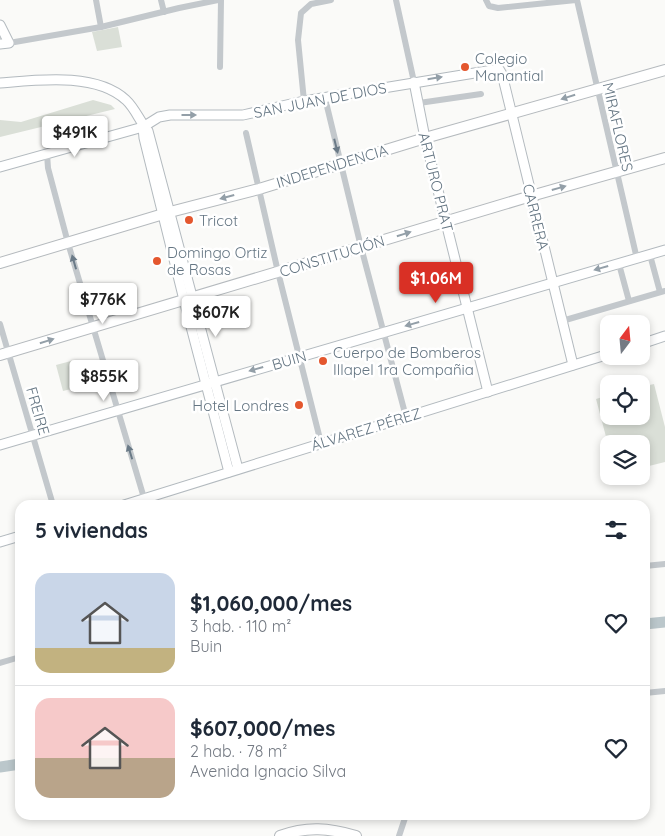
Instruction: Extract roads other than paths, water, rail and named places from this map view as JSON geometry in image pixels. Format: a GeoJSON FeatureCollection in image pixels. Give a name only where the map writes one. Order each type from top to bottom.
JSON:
{"type":"FeatureCollection","features":[{"type":"Feature","properties":{"kind":"main road","name":"INDEPENDENCIA"},"geometry":{"type":"LineString","coordinates":[[0,263],[167,213],[259,189],[597,88],[665,70]]}},
{"type":"Feature","properties":{"kind":"main road","name":"CONSTITUCIÓN"},"geometry":{"type":"LineString","coordinates":[[4,353],[665,158]]}},
{"type":"Feature","properties":{"kind":"main road"},"geometry":{"type":"LineString","coordinates":[[280,836],[296,831],[320,828],[336,830],[356,836]]}},
{"type":"Feature","properties":{"kind":"street"},"geometry":{"type":"LineString","coordinates":[[96,0],[101,27]]}},
{"type":"Feature","properties":{"kind":"street"},"geometry":{"type":"LineString","coordinates":[[161,0],[164,12]]}},
{"type":"Feature","properties":{"kind":"street"},"geometry":{"type":"LineString","coordinates":[[0,25],[4,44],[101,27],[219,0],[220,67]]}},
{"type":"Feature","properties":{"kind":"street"},"geometry":{"type":"LineString","coordinates":[[304,101],[298,40],[301,12],[310,4],[331,0]]}},
{"type":"Feature","properties":{"kind":"street","name":"ARTURO PRAT"},"geometry":{"type":"LineString","coordinates":[[396,0],[425,138],[488,392]]}},
{"type":"Feature","properties":{"kind":"street"},"geometry":{"type":"LineString","coordinates":[[487,3],[498,8],[576,0]]}},
{"type":"Feature","properties":{"kind":"street","name":"MIRAFLORES"},"geometry":{"type":"LineString","coordinates":[[576,0],[637,258]]}},
{"type":"Feature","properties":{"kind":"street","name":"SAN JUAN DE DIOS"},"geometry":{"type":"LineString","coordinates":[[0,167],[143,127],[159,117],[170,115],[243,115],[304,101],[499,69]]}},
{"type":"Feature","properties":{"kind":"street","name":"CARRERA"},"geometry":{"type":"LineString","coordinates":[[499,69],[502,74],[574,365]]}},
{"type":"Feature","properties":{"kind":"street"},"geometry":{"type":"LineString","coordinates":[[0,83],[52,79],[96,84],[112,90],[127,101],[150,136],[188,299],[234,470]]}},
{"type":"Feature","properties":{"kind":"street"},"geometry":{"type":"LineString","coordinates":[[419,103],[481,94]]}},
{"type":"Feature","properties":{"kind":"street"},"geometry":{"type":"LineString","coordinates":[[324,98],[406,417]]}},
{"type":"Feature","properties":{"kind":"street"},"geometry":{"type":"LineString","coordinates":[[246,133],[278,272],[321,443]]}},
{"type":"Feature","properties":{"kind":"street"},"geometry":{"type":"LineString","coordinates":[[47,154],[48,168],[68,243],[144,498]]}},
{"type":"Feature","properties":{"kind":"street","name":"BUIN"},"geometry":{"type":"LineString","coordinates":[[0,445],[665,250]]}},
{"type":"Feature","properties":{"kind":"street"},"geometry":{"type":"LineString","coordinates":[[562,320],[663,292],[650,255]]}},
{"type":"Feature","properties":{"kind":"street"},"geometry":{"type":"LineString","coordinates":[[619,264],[629,301]]}},
{"type":"Feature","properties":{"kind":"street","name":"FREIRE"},"geometry":{"type":"LineString","coordinates":[[0,324],[4,353],[51,500]]}},
{"type":"Feature","properties":{"kind":"street"},"geometry":{"type":"LineString","coordinates":[[650,341],[665,336]]}},
{"type":"Feature","properties":{"kind":"street","name":"ÁLVAREZ PÉREZ"},"geometry":{"type":"LineString","coordinates":[[138,500],[600,357]]}},
{"type":"Feature","properties":{"kind":"street"},"geometry":{"type":"LineString","coordinates":[[0,542],[15,538]]}},
{"type":"Feature","properties":{"kind":"street"},"geometry":{"type":"LineString","coordinates":[[650,566],[665,564]]}},
{"type":"Feature","properties":{"kind":"street"},"geometry":{"type":"LineString","coordinates":[[0,662],[15,658]]}},
{"type":"Feature","properties":{"kind":"street"},"geometry":{"type":"LineString","coordinates":[[650,692],[665,691]]}},
{"type":"Feature","properties":{"kind":"street"},"geometry":{"type":"LineString","coordinates":[[399,836],[404,820]]}},
{"type":"Feature","properties":{"kind":"waterway"},"geometry":{"type":"LineString","coordinates":[[650,624],[665,622]]}},
{"type":"Feature","properties":{"kind":"waterway"},"geometry":{"type":"LineString","coordinates":[[0,767],[15,765]]}},
{"type":"Feature","properties":{"kind":"place","name":"Colegio Manantial"},"geometry":{"type":"Point","coordinates":[465,67]}},
{"type":"Feature","properties":{"kind":"place","name":"Tricot"},"geometry":{"type":"Point","coordinates":[189,220]}},
{"type":"Feature","properties":{"kind":"place","name":"Domingo Ortiz de Rosas"},"geometry":{"type":"Point","coordinates":[157,261]}},
{"type":"Feature","properties":{"kind":"place","name":"Cuerpo de Bomberos Illapel 1ra Compañia"},"geometry":{"type":"Point","coordinates":[323,361]}},
{"type":"Feature","properties":{"kind":"place","name":"Hotel Londres"},"geometry":{"type":"Point","coordinates":[299,405]}}]}
